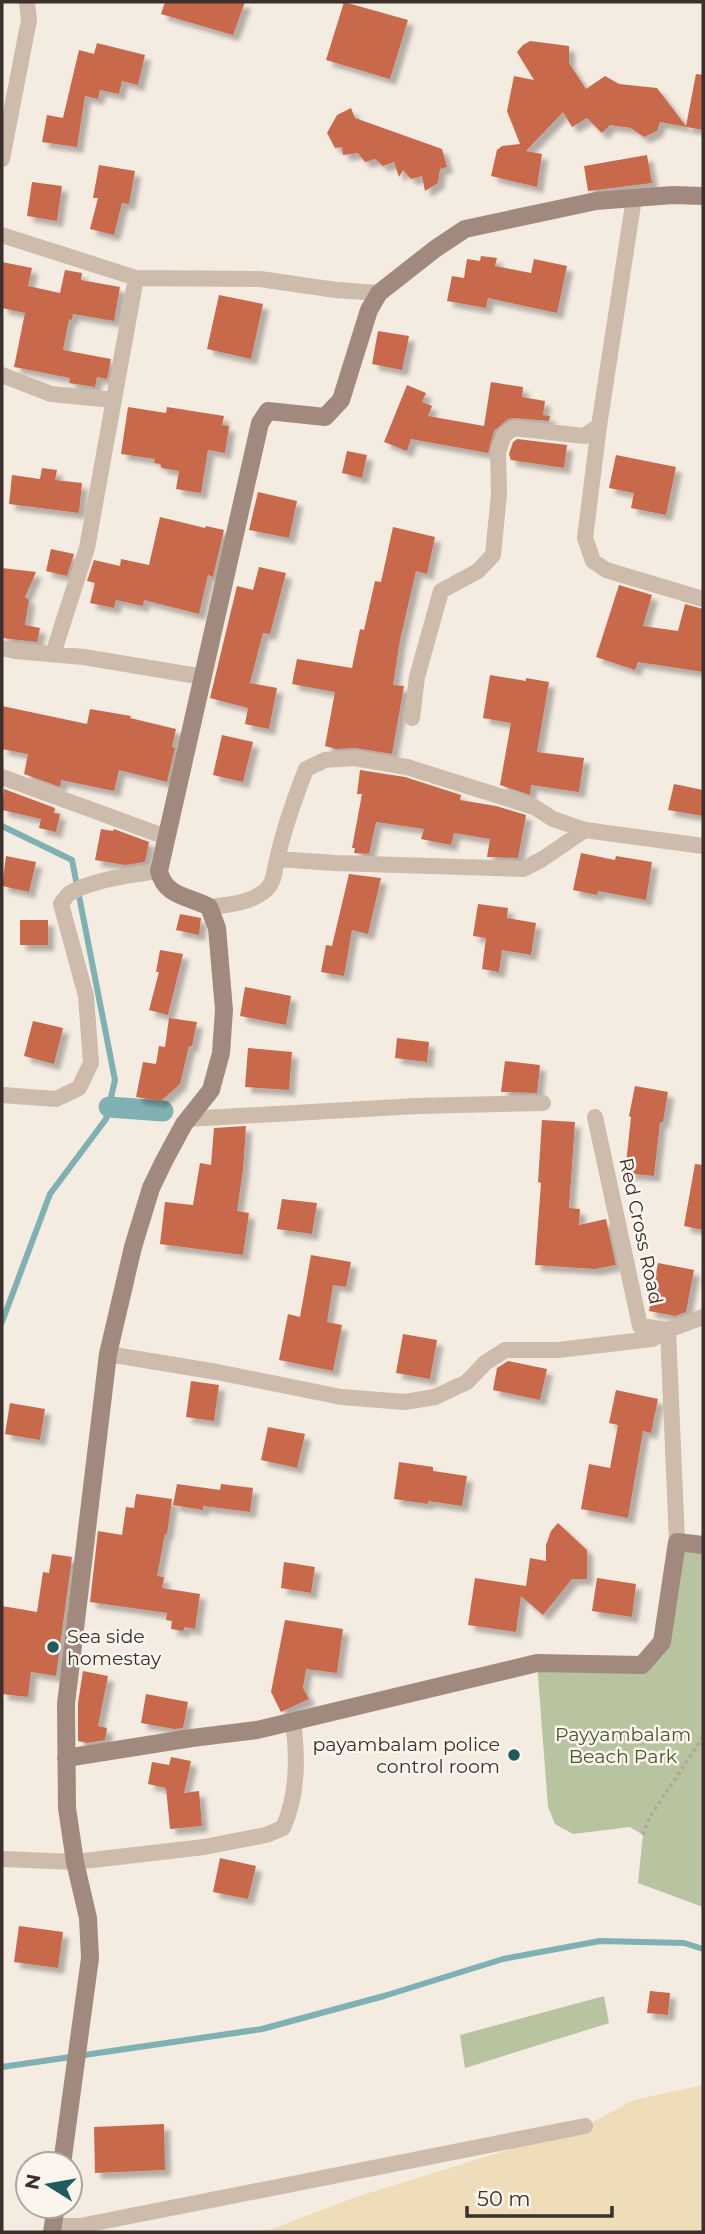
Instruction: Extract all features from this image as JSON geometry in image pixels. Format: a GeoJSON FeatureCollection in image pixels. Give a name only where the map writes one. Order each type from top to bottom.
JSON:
{"type":"FeatureCollection","features":[{"type":"Feature","properties":{"kind":"street"},"geometry":{"type":"LineString","coordinates":[[2,159],[29,20],[27,2]]}},
{"type":"Feature","properties":{"kind":"street"},"geometry":{"type":"LineString","coordinates":[[703,196],[596,201],[465,229],[379,293],[369,310],[341,400],[325,417],[268,411],[260,423],[159,871],[161,881],[167,889],[209,907],[235,904],[265,891],[272,883],[285,825],[306,769],[325,760],[354,758],[407,767],[534,807],[553,818],[585,830],[703,846]]}},
{"type":"Feature","properties":{"kind":"street"},"geometry":{"type":"LineString","coordinates":[[634,198],[599,426],[585,538],[593,561],[606,570],[703,599]]}},
{"type":"Feature","properties":{"kind":"street"},"geometry":{"type":"LineString","coordinates":[[2,235],[136,278],[260,279],[379,293]]}},
{"type":"Feature","properties":{"kind":"street"},"geometry":{"type":"LineString","coordinates":[[53,654],[87,548],[136,278]]}},
{"type":"Feature","properties":{"kind":"street"},"geometry":{"type":"LineString","coordinates":[[2,375],[51,394],[114,400]]}},
{"type":"Feature","properties":{"kind":"street"},"geometry":{"type":"LineString","coordinates":[[412,718],[417,677],[441,591],[478,571],[493,555],[499,494],[498,452],[504,435],[513,428],[584,436],[599,426]]}},
{"type":"Feature","properties":{"kind":"street"},"geometry":{"type":"LineString","coordinates":[[2,648],[84,657],[203,677]]}},
{"type":"Feature","properties":{"kind":"street"},"geometry":{"type":"LineString","coordinates":[[2,777],[166,837]]}},
{"type":"Feature","properties":{"kind":"street"},"geometry":{"type":"LineString","coordinates":[[277,859],[523,869],[585,830]]}},
{"type":"Feature","properties":{"kind":"street"},"geometry":{"type":"LineString","coordinates":[[2,1095],[56,1099],[79,1088],[91,1063],[86,996],[61,904],[69,892],[135,874],[159,871]]}},
{"type":"Feature","properties":{"kind":"street"},"geometry":{"type":"LineString","coordinates":[[64,2150],[90,1958],[88,1918],[75,1862],[66,1790],[66,1704],[108,1354],[141,1218],[163,1161],[187,1119],[211,1090],[224,1031],[218,928],[209,907]]}},
{"type":"Feature","properties":{"kind":"street"},"geometry":{"type":"LineString","coordinates":[[187,1119],[417,1106],[543,1103]]}},
{"type":"Feature","properties":{"kind":"street","name":"Red Cross Road"},"geometry":{"type":"LineString","coordinates":[[595,1117],[640,1326],[668,1330]]}},
{"type":"Feature","properties":{"kind":"street"},"geometry":{"type":"LineString","coordinates":[[108,1354],[341,1397],[405,1402],[435,1397],[467,1382],[485,1363],[506,1350],[558,1350],[652,1339],[703,1317]]}},
{"type":"Feature","properties":{"kind":"street"},"geometry":{"type":"LineString","coordinates":[[66,1758],[257,1730],[537,1664],[642,1665],[662,1642],[677,1542],[668,1330]]}},
{"type":"Feature","properties":{"kind":"street"},"geometry":{"type":"LineString","coordinates":[[677,1542],[703,1545]]}},
{"type":"Feature","properties":{"kind":"street"},"geometry":{"type":"LineString","coordinates":[[2,1859],[75,1862],[204,1847],[266,1835],[283,1828],[294,1792],[297,1753],[293,1722]]}},
{"type":"Feature","properties":{"kind":"street"},"geometry":{"type":"LineString","coordinates":[[53,2229],[80,2226],[585,2126]]}},
{"type":"Feature","properties":{"kind":"path"},"geometry":{"type":"LineString","coordinates":[[643,1835],[649,1818],[703,1737]]}},
{"type":"Feature","properties":{"kind":"green space","name":"Payyambalam Beach Park"},"geometry":{"type":"Polygon","coordinates":[[[677,1542],[703,1545],[703,1907],[638,1883],[643,1835],[630,1827],[573,1834],[555,1824],[548,1807],[537,1663],[642,1665],[662,1642],[677,1542]]]}},
{"type":"Feature","properties":{"kind":"green space"},"geometry":{"type":"Polygon","coordinates":[[[604,1996],[609,2023],[465,2068],[460,2035],[604,1996]]]}},
{"type":"Feature","properties":{"kind":"sand"},"geometry":{"type":"Polygon","coordinates":[[[703,2085],[703,2232],[264,2232],[356,2197],[585,2126],[634,2100],[703,2085]]]}},
{"type":"Feature","properties":{"kind":"building"},"geometry":{"type":"Polygon","coordinates":[[[165,2],[245,2],[233,35],[161,14],[165,2]]]}},
{"type":"Feature","properties":{"kind":"building"},"geometry":{"type":"Polygon","coordinates":[[[344,2],[408,20],[390,79],[326,60],[344,2]]]}},
{"type":"Feature","properties":{"kind":"building"},"geometry":{"type":"Polygon","coordinates":[[[530,41],[569,46],[569,63],[586,89],[605,76],[619,84],[657,88],[686,126],[696,74],[703,75],[703,130],[660,122],[657,131],[644,137],[631,128],[610,125],[602,133],[587,118],[572,127],[563,112],[526,151],[542,154],[537,187],[491,176],[497,150],[502,146],[520,144],[507,111],[514,76],[534,80],[517,52],[530,41]]]}},
{"type":"Feature","properties":{"kind":"building"},"geometry":{"type":"Polygon","coordinates":[[[97,43],[145,55],[138,85],[122,81],[119,94],[100,90],[98,99],[85,96],[77,147],[42,142],[47,115],[63,118],[79,50],[94,54],[97,43]]]}},
{"type":"Feature","properties":{"kind":"building"},"geometry":{"type":"Polygon","coordinates":[[[351,108],[355,118],[442,149],[447,167],[440,169],[438,183],[425,191],[422,176],[411,179],[403,170],[399,177],[394,162],[383,166],[375,159],[365,162],[358,153],[343,155],[342,147],[335,148],[327,133],[337,115],[351,108]]]}},
{"type":"Feature","properties":{"kind":"building"},"geometry":{"type":"Polygon","coordinates":[[[647,155],[652,183],[588,191],[584,166],[647,155]]]}},
{"type":"Feature","properties":{"kind":"building"},"geometry":{"type":"Polygon","coordinates":[[[99,165],[135,171],[129,204],[122,203],[114,235],[90,229],[98,198],[93,198],[99,165]]]}},
{"type":"Feature","properties":{"kind":"building"},"geometry":{"type":"Polygon","coordinates":[[[32,182],[62,186],[57,221],[27,216],[32,182]]]}},
{"type":"Feature","properties":{"kind":"building"},"geometry":{"type":"Polygon","coordinates":[[[481,256],[497,258],[495,266],[531,273],[534,259],[567,266],[557,313],[488,298],[486,308],[447,301],[452,276],[464,278],[467,259],[480,261],[481,256]]]}},
{"type":"Feature","properties":{"kind":"building"},"geometry":{"type":"Polygon","coordinates":[[[2,262],[32,268],[28,286],[60,293],[65,270],[82,273],[81,280],[120,287],[114,321],[73,314],[72,320],[69,319],[63,350],[111,359],[107,379],[97,377],[95,387],[69,383],[70,378],[14,367],[25,313],[2,308],[2,262]]]}},
{"type":"Feature","properties":{"kind":"building"},"geometry":{"type":"Polygon","coordinates":[[[219,295],[263,304],[251,359],[207,349],[219,295]]]}},
{"type":"Feature","properties":{"kind":"building"},"geometry":{"type":"Polygon","coordinates":[[[378,331],[409,336],[402,370],[372,364],[378,331]]]}},
{"type":"Feature","properties":{"kind":"building"},"geometry":{"type":"Polygon","coordinates":[[[491,382],[523,387],[522,397],[545,401],[543,415],[550,416],[549,421],[508,419],[494,431],[488,453],[411,439],[407,451],[384,442],[407,385],[426,393],[422,402],[432,406],[428,416],[484,426],[491,382]]]}},
{"type":"Feature","properties":{"kind":"building"},"geometry":{"type":"Polygon","coordinates":[[[128,407],[166,413],[167,407],[224,416],[222,425],[229,426],[225,453],[208,450],[201,493],[176,489],[179,471],[162,468],[160,464],[154,463],[155,459],[121,454],[128,407]]]}},
{"type":"Feature","properties":{"kind":"building"},"geometry":{"type":"Polygon","coordinates":[[[517,439],[567,445],[564,468],[511,460],[509,454],[513,442],[517,439]]]}},
{"type":"Feature","properties":{"kind":"building"},"geometry":{"type":"Polygon","coordinates":[[[347,451],[367,455],[362,478],[342,473],[347,451]]]}},
{"type":"Feature","properties":{"kind":"building"},"geometry":{"type":"Polygon","coordinates":[[[616,455],[676,467],[666,515],[631,508],[634,493],[609,488],[616,455]]]}},
{"type":"Feature","properties":{"kind":"building"},"geometry":{"type":"Polygon","coordinates":[[[42,468],[57,470],[55,480],[82,483],[79,513],[9,504],[12,475],[40,479],[42,468]]]}},
{"type":"Feature","properties":{"kind":"building"},"geometry":{"type":"Polygon","coordinates":[[[258,492],[297,501],[289,538],[249,530],[258,492]]]}},
{"type":"Feature","properties":{"kind":"building"},"geometry":{"type":"Polygon","coordinates":[[[160,517],[224,530],[213,577],[208,575],[199,614],[144,600],[143,606],[116,600],[114,608],[90,603],[95,583],[87,581],[94,560],[120,566],[121,559],[149,565],[160,517]]]}},
{"type":"Feature","properties":{"kind":"building"},"geometry":{"type":"Polygon","coordinates":[[[393,527],[435,537],[427,574],[416,571],[400,640],[393,685],[404,686],[392,754],[325,746],[335,692],[292,684],[297,659],[352,668],[360,629],[364,630],[375,581],[381,582],[393,527]]]}},
{"type":"Feature","properties":{"kind":"building"},"geometry":{"type":"Polygon","coordinates":[[[51,549],[74,554],[67,576],[46,571],[51,549]]]}},
{"type":"Feature","properties":{"kind":"building"},"geometry":{"type":"Polygon","coordinates":[[[259,567],[286,573],[270,634],[263,633],[250,683],[277,688],[269,729],[245,724],[248,708],[210,698],[237,586],[253,590],[259,567]]]}},
{"type":"Feature","properties":{"kind":"building"},"geometry":{"type":"Polygon","coordinates":[[[2,568],[36,572],[25,597],[29,600],[25,625],[40,628],[37,642],[2,638],[2,568]]]}},
{"type":"Feature","properties":{"kind":"building"},"geometry":{"type":"Polygon","coordinates":[[[619,585],[652,595],[643,626],[678,631],[685,604],[703,609],[703,672],[638,662],[635,670],[596,657],[619,585]]]}},
{"type":"Feature","properties":{"kind":"building"},"geometry":{"type":"Polygon","coordinates":[[[490,675],[549,682],[537,752],[584,758],[579,792],[531,785],[530,795],[500,785],[511,723],[483,718],[490,675]]]}},
{"type":"Feature","properties":{"kind":"building"},"geometry":{"type":"Polygon","coordinates":[[[2,706],[87,724],[90,709],[131,716],[130,718],[176,729],[172,747],[175,748],[167,782],[119,770],[114,791],[61,780],[60,787],[24,774],[28,754],[2,749],[2,706]]]}},
{"type":"Feature","properties":{"kind":"building"},"geometry":{"type":"Polygon","coordinates":[[[222,735],[253,742],[243,782],[213,775],[222,735]]]}},
{"type":"Feature","properties":{"kind":"building"},"geometry":{"type":"Polygon","coordinates":[[[360,770],[405,777],[461,795],[460,800],[496,806],[526,815],[518,858],[487,857],[490,839],[454,833],[451,845],[421,839],[424,829],[376,822],[369,854],[354,853],[355,848],[352,848],[362,794],[357,794],[360,770]]]}},
{"type":"Feature","properties":{"kind":"building"},"geometry":{"type":"Polygon","coordinates":[[[674,784],[703,790],[703,816],[668,810],[674,784]]]}},
{"type":"Feature","properties":{"kind":"building"},"geometry":{"type":"Polygon","coordinates":[[[4,789],[55,808],[54,813],[60,814],[56,832],[39,828],[41,819],[2,810],[4,789]]]}},
{"type":"Feature","properties":{"kind":"building"},"geometry":{"type":"Polygon","coordinates":[[[101,829],[114,829],[149,842],[145,862],[125,865],[95,860],[101,829]]]}},
{"type":"Feature","properties":{"kind":"building"},"geometry":{"type":"Polygon","coordinates":[[[581,853],[615,860],[616,856],[652,862],[646,900],[598,891],[597,895],[573,890],[581,853]]]}},
{"type":"Feature","properties":{"kind":"building"},"geometry":{"type":"Polygon","coordinates":[[[6,856],[36,862],[29,892],[2,886],[6,856]]]}},
{"type":"Feature","properties":{"kind":"building"},"geometry":{"type":"Polygon","coordinates":[[[349,874],[381,878],[368,934],[352,930],[344,976],[321,972],[326,945],[332,946],[349,874]]]}},
{"type":"Feature","properties":{"kind":"building"},"geometry":{"type":"Polygon","coordinates":[[[478,904],[508,908],[507,918],[536,923],[531,955],[502,950],[499,972],[482,969],[486,938],[473,936],[478,904]]]}},
{"type":"Feature","properties":{"kind":"building"},"geometry":{"type":"Polygon","coordinates":[[[180,914],[201,918],[199,935],[176,930],[180,914]]]}},
{"type":"Feature","properties":{"kind":"building"},"geometry":{"type":"Polygon","coordinates":[[[20,920],[48,920],[48,945],[20,945],[20,920]]]}},
{"type":"Feature","properties":{"kind":"building"},"geometry":{"type":"Polygon","coordinates":[[[160,950],[183,954],[168,1015],[149,1010],[159,972],[156,972],[160,950]]]}},
{"type":"Feature","properties":{"kind":"building"},"geometry":{"type":"Polygon","coordinates":[[[245,987],[291,996],[286,1025],[240,1016],[245,987]]]}},
{"type":"Feature","properties":{"kind":"building"},"geometry":{"type":"Polygon","coordinates":[[[169,1018],[197,1022],[180,1084],[161,1101],[136,1097],[143,1062],[156,1064],[159,1046],[165,1047],[169,1018]]]}},
{"type":"Feature","properties":{"kind":"building"},"geometry":{"type":"Polygon","coordinates":[[[33,1021],[63,1028],[54,1064],[24,1056],[33,1021]]]}},
{"type":"Feature","properties":{"kind":"building"},"geometry":{"type":"Polygon","coordinates":[[[397,1038],[429,1042],[427,1062],[395,1058],[397,1038]]]}},
{"type":"Feature","properties":{"kind":"building"},"geometry":{"type":"Polygon","coordinates":[[[248,1048],[292,1052],[289,1090],[245,1087],[248,1048]]]}},
{"type":"Feature","properties":{"kind":"building"},"geometry":{"type":"Polygon","coordinates":[[[505,1061],[540,1065],[537,1093],[501,1092],[505,1061]]]}},
{"type":"Feature","properties":{"kind":"building"},"geometry":{"type":"Polygon","coordinates":[[[635,1086],[668,1092],[663,1122],[660,1122],[654,1176],[625,1173],[629,1116],[635,1086]]]}},
{"type":"Feature","properties":{"kind":"building"},"geometry":{"type":"Polygon","coordinates":[[[542,1120],[575,1122],[569,1208],[580,1209],[579,1225],[606,1219],[616,1265],[595,1269],[535,1265],[542,1120]]]}},
{"type":"Feature","properties":{"kind":"building"},"geometry":{"type":"Polygon","coordinates":[[[246,1126],[237,1211],[249,1213],[243,1255],[160,1244],[165,1202],[193,1205],[200,1163],[211,1165],[214,1128],[246,1126]]]}},
{"type":"Feature","properties":{"kind":"building"},"geometry":{"type":"Polygon","coordinates":[[[695,1164],[703,1165],[703,1230],[684,1226],[695,1164]]]}},
{"type":"Feature","properties":{"kind":"building"},"geometry":{"type":"Polygon","coordinates":[[[282,1199],[317,1203],[312,1234],[277,1229],[282,1199]]]}},
{"type":"Feature","properties":{"kind":"building"},"geometry":{"type":"Polygon","coordinates":[[[311,1255],[351,1262],[346,1287],[333,1285],[327,1322],[342,1325],[333,1371],[279,1360],[288,1314],[300,1317],[311,1255]]]}},
{"type":"Feature","properties":{"kind":"building"},"geometry":{"type":"Polygon","coordinates":[[[658,1263],[694,1270],[686,1312],[675,1316],[649,1311],[658,1263]]]}},
{"type":"Feature","properties":{"kind":"building"},"geometry":{"type":"Polygon","coordinates":[[[403,1334],[437,1340],[430,1379],[396,1373],[403,1334]]]}},
{"type":"Feature","properties":{"kind":"building"},"geometry":{"type":"Polygon","coordinates":[[[508,1361],[547,1369],[540,1400],[493,1390],[497,1368],[508,1361]]]}},
{"type":"Feature","properties":{"kind":"building"},"geometry":{"type":"Polygon","coordinates":[[[191,1381],[219,1385],[214,1421],[186,1417],[191,1381]]]}},
{"type":"Feature","properties":{"kind":"building"},"geometry":{"type":"Polygon","coordinates":[[[616,1390],[658,1399],[651,1433],[643,1431],[628,1518],[581,1509],[589,1464],[610,1468],[618,1425],[609,1423],[616,1390]]]}},
{"type":"Feature","properties":{"kind":"building"},"geometry":{"type":"Polygon","coordinates":[[[10,1403],[45,1409],[40,1440],[5,1434],[10,1403]]]}},
{"type":"Feature","properties":{"kind":"building"},"geometry":{"type":"Polygon","coordinates":[[[268,1427],[305,1434],[297,1468],[261,1460],[268,1427]]]}},
{"type":"Feature","properties":{"kind":"building"},"geometry":{"type":"Polygon","coordinates":[[[399,1462],[467,1476],[462,1506],[394,1499],[399,1462]]]}},
{"type":"Feature","properties":{"kind":"building"},"geometry":{"type":"Polygon","coordinates":[[[177,1484],[220,1490],[221,1484],[253,1488],[250,1512],[203,1506],[203,1510],[173,1505],[177,1484]]]}},
{"type":"Feature","properties":{"kind":"building"},"geometry":{"type":"Polygon","coordinates":[[[136,1494],[172,1499],[157,1576],[164,1577],[162,1588],[200,1594],[195,1629],[171,1629],[172,1621],[166,1620],[167,1613],[90,1602],[98,1531],[122,1535],[126,1507],[134,1508],[136,1494]]]}},
{"type":"Feature","properties":{"kind":"building"},"geometry":{"type":"Polygon","coordinates":[[[558,1523],[587,1550],[587,1579],[572,1579],[543,1615],[521,1596],[516,1632],[468,1625],[475,1578],[526,1586],[530,1558],[546,1561],[546,1545],[551,1531],[558,1523]]]}},
{"type":"Feature","properties":{"kind":"building"},"geometry":{"type":"Polygon","coordinates":[[[52,1554],[72,1557],[56,1676],[31,1672],[28,1697],[2,1694],[2,1606],[37,1612],[43,1572],[49,1573],[52,1554]]]}},
{"type":"Feature","properties":{"kind":"building"},"geometry":{"type":"Polygon","coordinates":[[[284,1562],[315,1567],[311,1593],[281,1588],[284,1562]]]}},
{"type":"Feature","properties":{"kind":"building"},"geometry":{"type":"Polygon","coordinates":[[[597,1578],[636,1584],[632,1617],[592,1611],[597,1578]]]}},
{"type":"Feature","properties":{"kind":"building"},"geometry":{"type":"Polygon","coordinates":[[[285,1620],[343,1629],[337,1673],[306,1669],[303,1688],[309,1699],[281,1712],[271,1692],[285,1620]]]}},
{"type":"Feature","properties":{"kind":"building"},"geometry":{"type":"Polygon","coordinates":[[[83,1671],[108,1676],[98,1726],[107,1728],[105,1740],[87,1743],[78,1741],[78,1703],[83,1671]]]}},
{"type":"Feature","properties":{"kind":"building"},"geometry":{"type":"Polygon","coordinates":[[[146,1694],[188,1702],[183,1728],[141,1723],[146,1694]]]}},
{"type":"Feature","properties":{"kind":"building"},"geometry":{"type":"Polygon","coordinates":[[[171,1757],[191,1761],[184,1793],[199,1791],[202,1826],[170,1829],[166,1788],[148,1784],[152,1762],[169,1765],[171,1757]]]}},
{"type":"Feature","properties":{"kind":"building"},"geometry":{"type":"Polygon","coordinates":[[[220,1858],[256,1866],[248,1899],[213,1892],[220,1858]]]}},
{"type":"Feature","properties":{"kind":"building"},"geometry":{"type":"Polygon","coordinates":[[[19,1926],[63,1932],[58,1968],[14,1962],[19,1926]]]}},
{"type":"Feature","properties":{"kind":"building"},"geometry":{"type":"Polygon","coordinates":[[[650,1991],[670,1993],[668,2015],[647,2013],[650,1991]]]}},
{"type":"Feature","properties":{"kind":"building"},"geometry":{"type":"Polygon","coordinates":[[[164,2124],[165,2170],[95,2173],[94,2127],[164,2124]]]}},
{"type":"Feature","properties":{"kind":"waterway"},"geometry":{"type":"LineString","coordinates":[[2,826],[72,860],[115,1080],[106,1119],[50,1194],[2,1322]]}},
{"type":"Feature","properties":{"kind":"waterway"},"geometry":{"type":"LineString","coordinates":[[109,1107],[163,1111]]}},
{"type":"Feature","properties":{"kind":"waterway"},"geometry":{"type":"LineString","coordinates":[[2,2067],[262,2029],[384,1996],[503,1959],[600,1941],[684,1943],[703,1949]]}},
{"type":"Feature","properties":{"kind":"place","name":"Sea side homestay"},"geometry":{"type":"Point","coordinates":[53,1647]}},
{"type":"Feature","properties":{"kind":"place","name":"payambalam police control room"},"geometry":{"type":"Point","coordinates":[514,1755]}}]}
